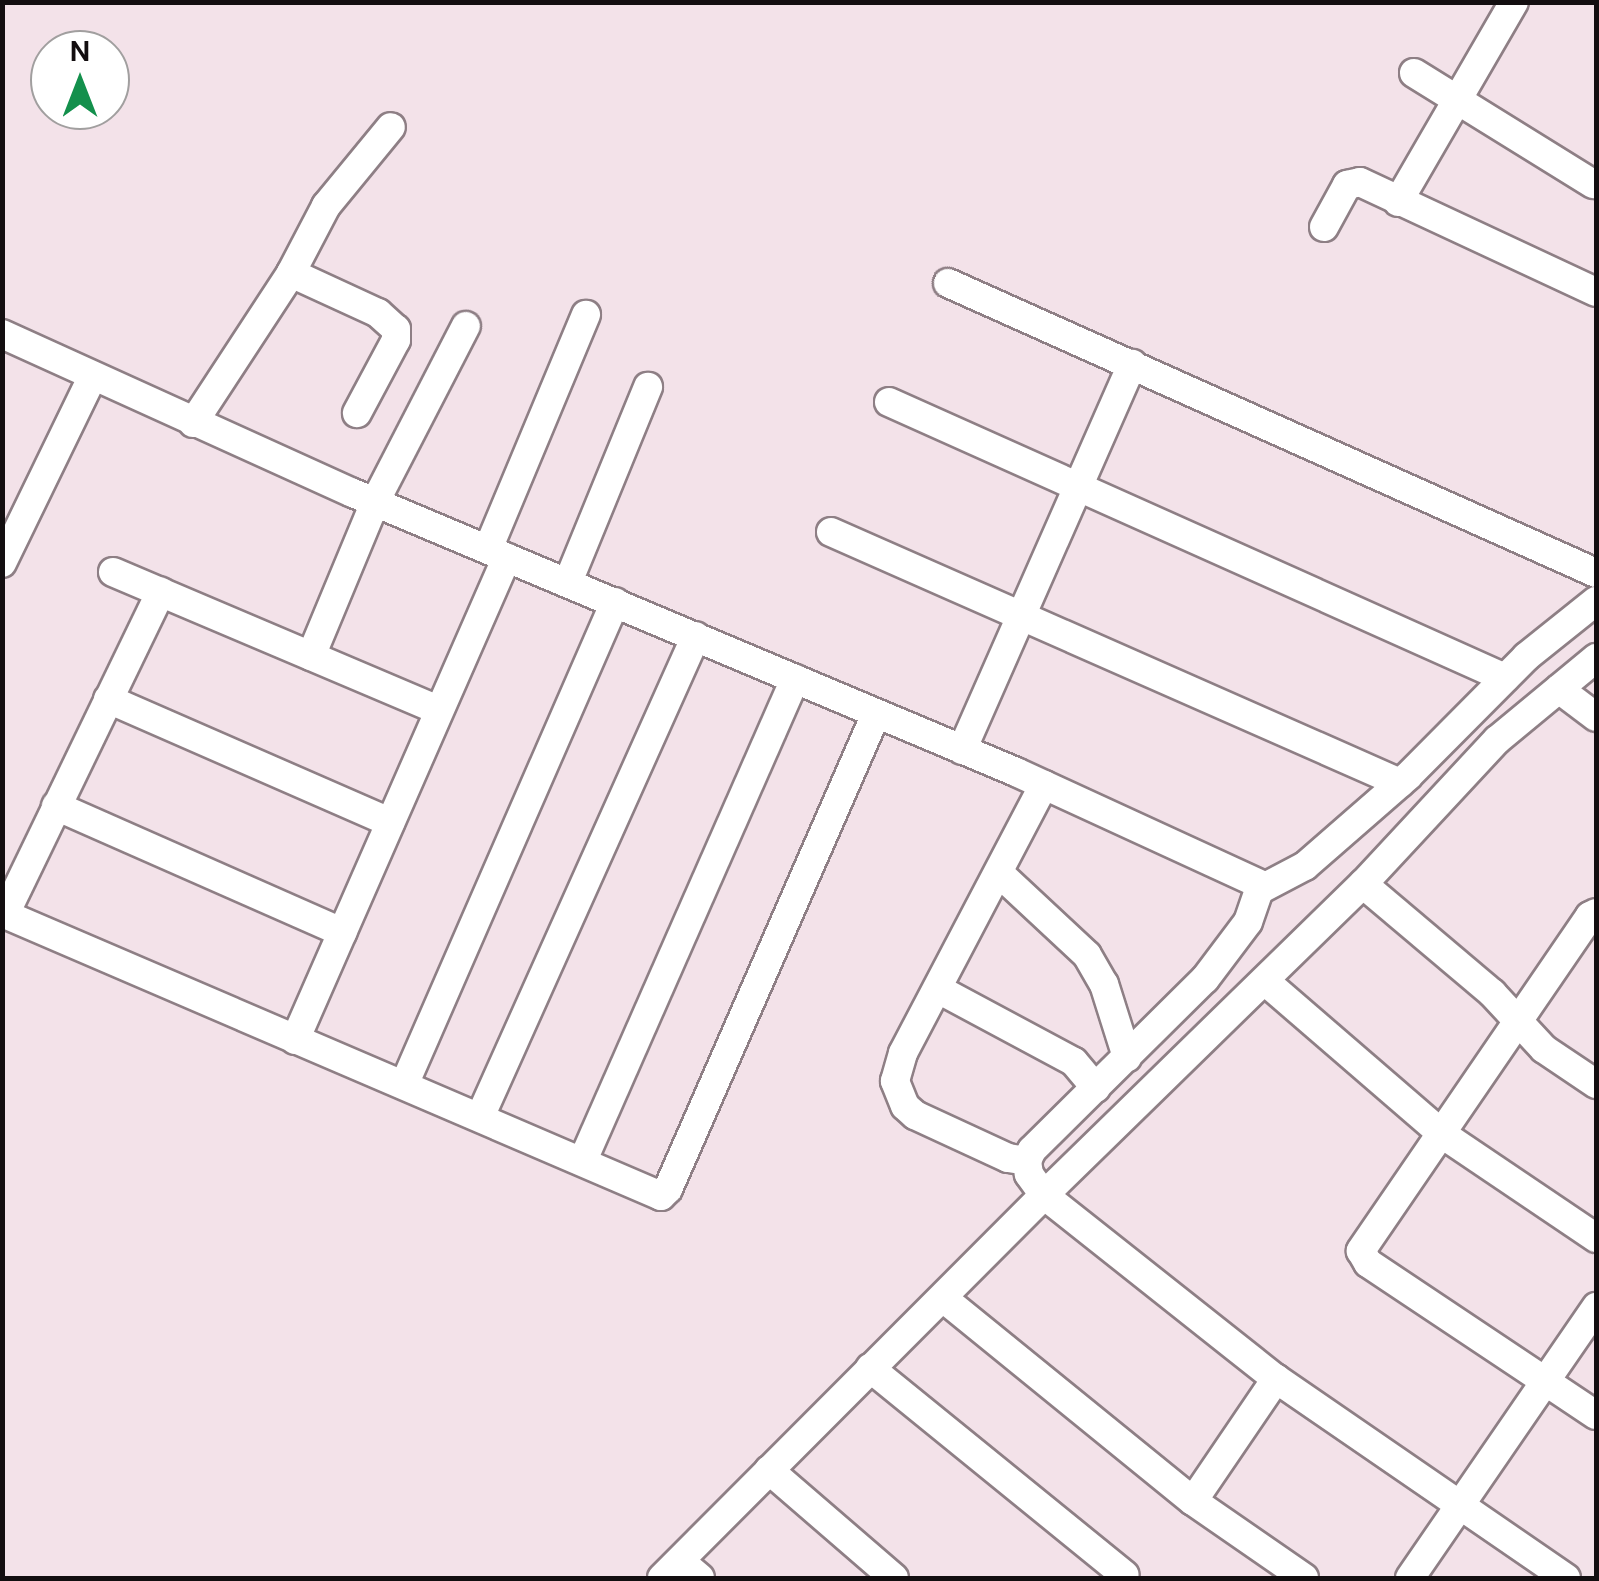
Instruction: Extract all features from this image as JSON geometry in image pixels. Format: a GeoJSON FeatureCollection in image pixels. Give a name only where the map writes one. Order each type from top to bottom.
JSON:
{"type":"FeatureCollection","features":[{"type":"Feature","properties":{"kind":"street"},"geometry":{"type":"LineString","coordinates":[[1398,202],[1514,2]]}},
{"type":"Feature","properties":{"kind":"street"},"geometry":{"type":"LineString","coordinates":[[1414,73],[1593,184]]}},
{"type":"Feature","properties":{"kind":"street"},"geometry":{"type":"LineString","coordinates":[[192,422],[291,272],[326,206],[391,127]]}},
{"type":"Feature","properties":{"kind":"street"},"geometry":{"type":"LineString","coordinates":[[1324,227],[1347,186],[1354,181],[1596,292]]}},
{"type":"Feature","properties":{"kind":"street"},"geometry":{"type":"LineString","coordinates":[[291,272],[378,313],[396,329],[396,340],[358,413]]}},
{"type":"Feature","properties":{"kind":"street"},"geometry":{"type":"LineString","coordinates":[[948,283],[1596,573]]}},
{"type":"Feature","properties":{"kind":"street"},"geometry":{"type":"LineString","coordinates":[[295,1040],[438,710],[586,315]]}},
{"type":"Feature","properties":{"kind":"street"},"geometry":{"type":"LineString","coordinates":[[311,656],[375,502],[466,326]]}},
{"type":"Feature","properties":{"kind":"street"},"geometry":{"type":"LineString","coordinates":[[2,334],[192,422],[1044,785],[1264,886]]}},
{"type":"Feature","properties":{"kind":"street"},"geometry":{"type":"LineString","coordinates":[[962,750],[1132,364]]}},
{"type":"Feature","properties":{"kind":"street"},"geometry":{"type":"LineString","coordinates":[[2,563],[93,376]]}},
{"type":"Feature","properties":{"kind":"street"},"geometry":{"type":"LineString","coordinates":[[568,582],[648,387]]}},
{"type":"Feature","properties":{"kind":"street"},"geometry":{"type":"LineString","coordinates":[[889,402],[1077,490],[1505,678]]}},
{"type":"Feature","properties":{"kind":"street"},"geometry":{"type":"LineString","coordinates":[[831,532],[1400,783]]}},
{"type":"Feature","properties":{"kind":"street"},"geometry":{"type":"LineString","coordinates":[[113,572],[438,710]]}},
{"type":"Feature","properties":{"kind":"street"},"geometry":{"type":"LineString","coordinates":[[161,592],[4,914],[583,1160],[656,1196],[668,1189],[876,714]]}},
{"type":"Feature","properties":{"kind":"street"},"geometry":{"type":"LineString","coordinates":[[1566,1578],[1276,1379],[1044,1195],[1029,1174],[1027,1161],[1032,1150],[1228,952],[1251,915],[1255,894],[1305,866],[1400,783],[1505,678],[1596,601]]}},
{"type":"Feature","properties":{"kind":"street"},"geometry":{"type":"LineString","coordinates":[[404,1085],[616,602]]}},
{"type":"Feature","properties":{"kind":"street"},"geometry":{"type":"LineString","coordinates":[[480,1117],[696,636]]}},
{"type":"Feature","properties":{"kind":"street"},"geometry":{"type":"LineString","coordinates":[[680,1573],[770,1470],[870,1368],[1364,884],[1497,740],[1596,658]]}},
{"type":"Feature","properties":{"kind":"street"},"geometry":{"type":"LineString","coordinates":[[583,1160],[795,679]]}},
{"type":"Feature","properties":{"kind":"street"},"geometry":{"type":"LineString","coordinates":[[1559,689],[1596,717]]}},
{"type":"Feature","properties":{"kind":"street"},"geometry":{"type":"LineString","coordinates":[[108,698],[390,822]]}},
{"type":"Feature","properties":{"kind":"street"},"geometry":{"type":"LineString","coordinates":[[1027,1161],[1008,1158],[915,1115],[898,1093],[897,1065],[1044,785]]}},
{"type":"Feature","properties":{"kind":"street"},"geometry":{"type":"LineString","coordinates":[[56,806],[342,932]]}},
{"type":"Feature","properties":{"kind":"street"},"geometry":{"type":"LineString","coordinates":[[999,873],[1087,954],[1104,984],[1127,1058]]}},
{"type":"Feature","properties":{"kind":"street"},"geometry":{"type":"LineString","coordinates":[[1364,884],[1492,993],[1544,1049],[1596,1082]]}},
{"type":"Feature","properties":{"kind":"street"},"geometry":{"type":"LineString","coordinates":[[1596,913],[1590,916],[1362,1244],[1364,1258],[1596,1415]]}},
{"type":"Feature","properties":{"kind":"street"},"geometry":{"type":"LineString","coordinates":[[1265,980],[1442,1134],[1596,1238]]}},
{"type":"Feature","properties":{"kind":"street"},"geometry":{"type":"LineString","coordinates":[[938,989],[1074,1062],[1096,1088]]}},
{"type":"Feature","properties":{"kind":"street"},"geometry":{"type":"LineString","coordinates":[[942,1298],[1193,1502],[1304,1578]]}},
{"type":"Feature","properties":{"kind":"street"},"geometry":{"type":"LineString","coordinates":[[1410,1578],[1596,1307]]}},
{"type":"Feature","properties":{"kind":"street"},"geometry":{"type":"LineString","coordinates":[[870,1368],[1124,1575]]}},
{"type":"Feature","properties":{"kind":"street"},"geometry":{"type":"LineString","coordinates":[[1193,1502],[1276,1379]]}},
{"type":"Feature","properties":{"kind":"street"},"geometry":{"type":"LineString","coordinates":[[770,1470],[894,1578]]}}]}
